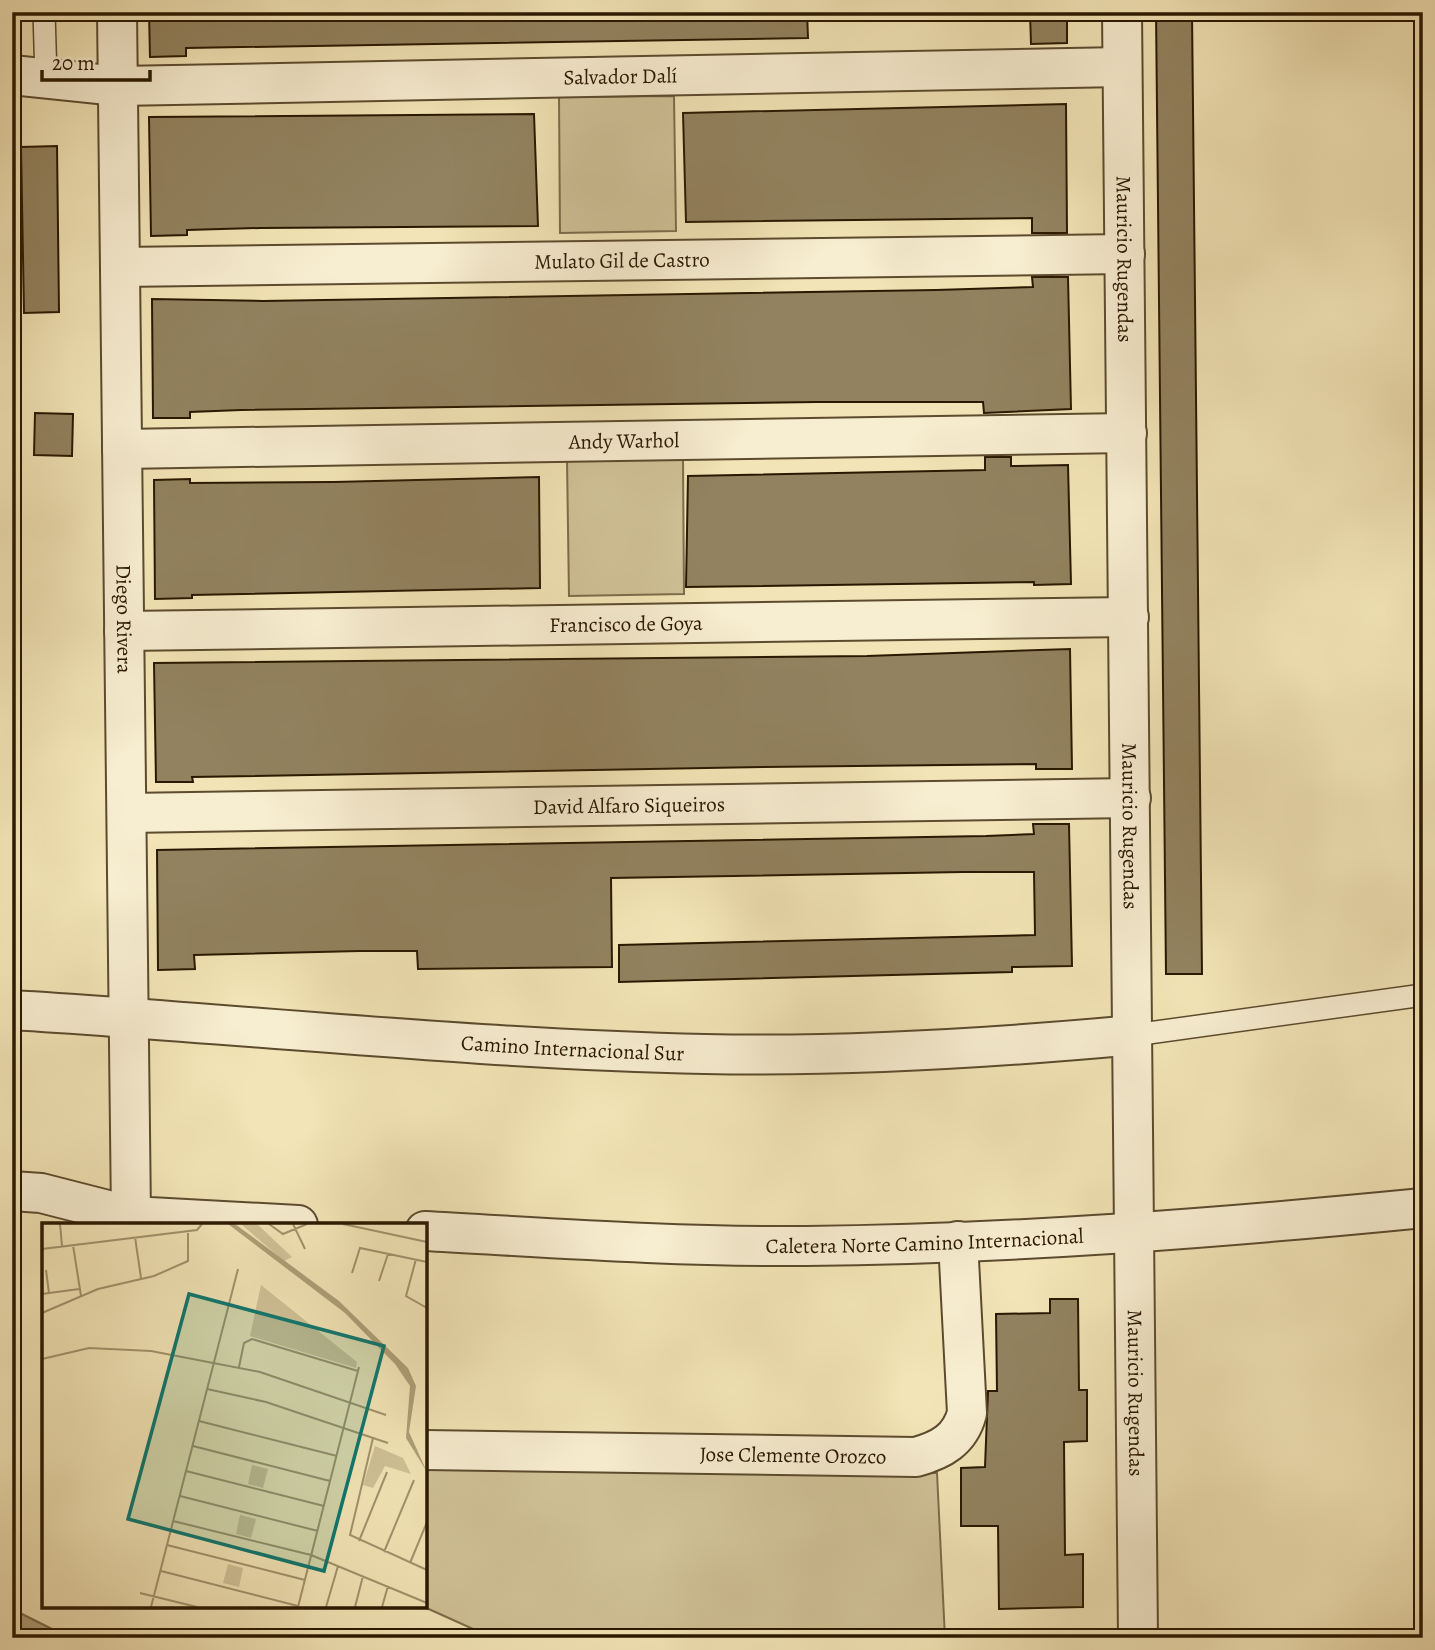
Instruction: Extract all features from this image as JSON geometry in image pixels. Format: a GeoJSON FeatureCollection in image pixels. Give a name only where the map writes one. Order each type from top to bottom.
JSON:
{"type":"FeatureCollection","features":[{"type":"Feature","properties":{"kind":"street","name":"Diego Rivera"},"geometry":{"type":"LineString","coordinates":[[117,12],[131,1221]]}},
{"type":"Feature","properties":{"kind":"street","name":"Mauricio Rugendas"},"geometry":{"type":"LineString","coordinates":[[1122,12],[1138,1638]]}},
{"type":"Feature","properties":{"kind":"street","name":"Salvador Dalí"},"geometry":{"type":"LineString","coordinates":[[29,77],[118,86],[1122,67]]}},
{"type":"Feature","properties":{"kind":"street","name":"Mulato Gil de Castro"},"geometry":{"type":"LineString","coordinates":[[120,267],[1125,254]]}},
{"type":"Feature","properties":{"kind":"street","name":"Andy Warhol"},"geometry":{"type":"LineString","coordinates":[[122,449],[1127,433]]}},
{"type":"Feature","properties":{"kind":"street","name":"Francisco de Goya"},"geometry":{"type":"LineString","coordinates":[[124,631],[1129,617]]}},
{"type":"Feature","properties":{"kind":"street","name":"David Alfaro Siqueiros"},"geometry":{"type":"LineString","coordinates":[[127,813],[1131,798]]}},
{"type":"Feature","properties":{"kind":"street","name":"Camino Internacional Sur"},"geometry":{"type":"LineString","coordinates":[[12,1010],[587,1050],[708,1054],[929,1050],[1134,1035]]}},
{"type":"Feature","properties":{"kind":"street"},"geometry":{"type":"LineString","coordinates":[[12,1191],[41,1194],[131,1221],[214,1223]]}},
{"type":"Feature","properties":{"kind":"street","name":"Caletera Norte Camino Internacional"},"geometry":{"type":"LineString","coordinates":[[427,1231],[752,1245],[958,1241],[1135,1232],[1423,1208]]}},
{"type":"Feature","properties":{"kind":"street","name":"Jose Clemente Orozco"},"geometry":{"type":"LineString","coordinates":[[427,1450],[916,1457],[933,1452],[957,1436],[967,1413],[958,1241]]}},
{"type":"Feature","properties":{"kind":"lane"},"geometry":{"type":"LineString","coordinates":[[29,77],[44,12]]}},
{"type":"Feature","properties":{"kind":"lane"},"geometry":{"type":"LineString","coordinates":[[1134,1035],[1423,995]]}},
{"type":"Feature","properties":{"kind":"shaded area"},"geometry":{"type":"Polygon","coordinates":[[[674,96],[676,231],[560,233],[559,97],[674,96]]]}},
{"type":"Feature","properties":{"kind":"shaded area"},"geometry":{"type":"Polygon","coordinates":[[[683,458],[684,594],[569,596],[567,460],[683,458]]]}},
{"type":"Feature","properties":{"kind":"shaded area"},"geometry":{"type":"Polygon","coordinates":[[[427,1458],[937,1473],[945,1638],[493,1638],[426,1608],[427,1458]]]}},
{"type":"Feature","properties":{"kind":"shaded area"},"geometry":{"type":"Polygon","coordinates":[[[12,1609],[70,1638],[12,1638],[12,1609]]]}},
{"type":"Feature","properties":{"kind":"building"},"geometry":{"type":"Polygon","coordinates":[[[149,12],[807,12],[808,38],[186,48],[186,56],[150,57],[149,12]]]}},
{"type":"Feature","properties":{"kind":"building"},"geometry":{"type":"Polygon","coordinates":[[[1030,12],[1067,12],[1067,43],[1031,44],[1030,12]]]}},
{"type":"Feature","properties":{"kind":"building"},"geometry":{"type":"Polygon","coordinates":[[[1156,12],[1192,12],[1202,974],[1166,974],[1156,12]]]}},
{"type":"Feature","properties":{"kind":"building"},"geometry":{"type":"Polygon","coordinates":[[[1066,104],[1067,233],[1032,233],[1032,218],[686,222],[683,113],[1066,104]]]}},
{"type":"Feature","properties":{"kind":"building"},"geometry":{"type":"Polygon","coordinates":[[[534,114],[538,226],[260,228],[187,230],[187,235],[151,236],[149,117],[534,114]]]}},
{"type":"Feature","properties":{"kind":"building"},"geometry":{"type":"Polygon","coordinates":[[[57,146],[59,312],[24,313],[21,147],[57,146]]]}},
{"type":"Feature","properties":{"kind":"building"},"geometry":{"type":"Polygon","coordinates":[[[1032,277],[1068,277],[1071,409],[984,413],[983,402],[817,402],[241,410],[190,412],[190,418],[153,418],[152,299],[263,301],[936,290],[1033,287],[1032,277]]]}},
{"type":"Feature","properties":{"kind":"building"},"geometry":{"type":"Polygon","coordinates":[[[35,413],[73,414],[72,456],[34,455],[35,413]]]}},
{"type":"Feature","properties":{"kind":"building"},"geometry":{"type":"Polygon","coordinates":[[[985,457],[1011,457],[1011,466],[1068,465],[1071,584],[1034,585],[1034,582],[686,587],[688,476],[985,470],[985,457]]]}},
{"type":"Feature","properties":{"kind":"building"},"geometry":{"type":"Polygon","coordinates":[[[539,477],[540,588],[192,595],[192,598],[155,599],[154,480],[190,479],[190,483],[334,482],[539,477]]]}},
{"type":"Feature","properties":{"kind":"building"},"geometry":{"type":"Polygon","coordinates":[[[1070,649],[1072,769],[1036,769],[1036,764],[763,767],[192,777],[193,782],[156,782],[154,663],[867,656],[1070,649]]]}},
{"type":"Feature","properties":{"kind":"building"},"geometry":{"type":"Polygon","coordinates":[[[1033,824],[1069,824],[1072,966],[1012,967],[1012,972],[619,982],[619,945],[1035,935],[1034,872],[963,872],[611,878],[612,967],[418,969],[417,951],[360,951],[194,955],[195,969],[158,970],[157,850],[986,836],[1034,834],[1033,824]]]}},
{"type":"Feature","properties":{"kind":"building"},"geometry":{"type":"Polygon","coordinates":[[[1050,1299],[1078,1299],[1079,1390],[1087,1390],[1087,1441],[1064,1442],[1065,1555],[1083,1554],[1083,1607],[999,1609],[998,1526],[961,1526],[961,1468],[985,1467],[988,1391],[997,1391],[996,1314],[1050,1313],[1050,1299]]]}}]}
